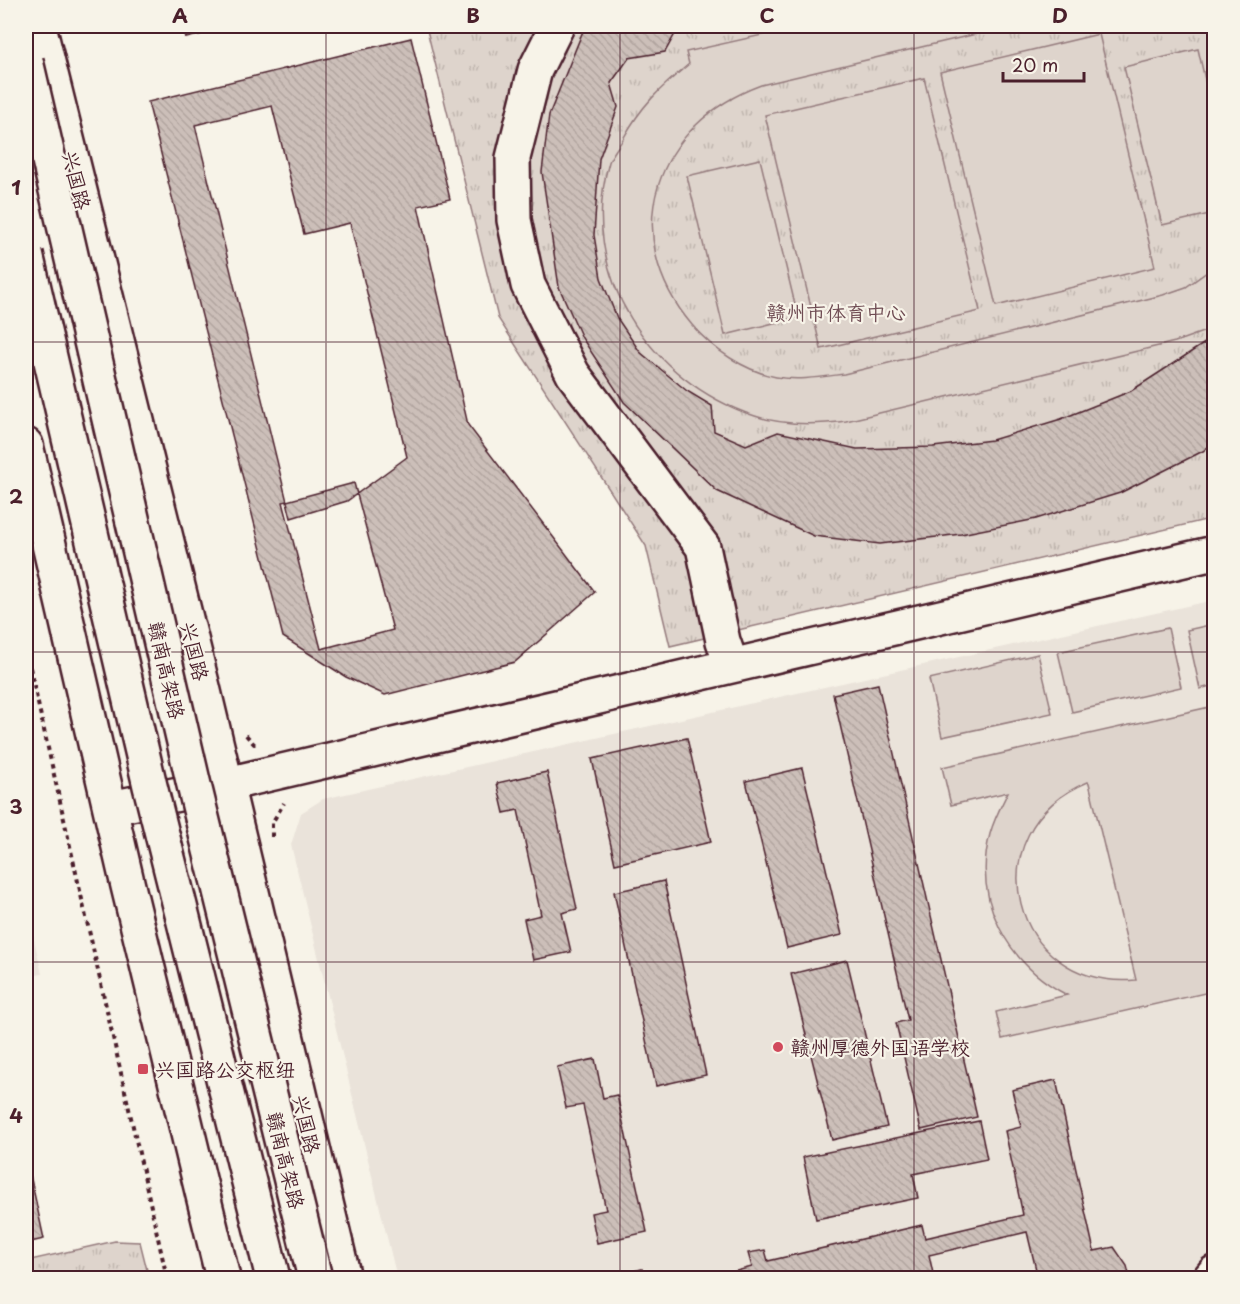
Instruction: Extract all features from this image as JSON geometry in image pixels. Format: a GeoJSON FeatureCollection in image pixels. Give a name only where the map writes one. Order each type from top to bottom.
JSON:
{"type":"FeatureCollection","features":[{"type":"Feature","properties":{"kind":"main road","name":"兴国路"},"geometry":{"type":"LineString","coordinates":[[39,26],[227,784],[344,1278]]}},
{"type":"Feature","properties":{"kind":"main road"},"geometry":{"type":"LineString","coordinates":[[557,26],[535,70],[513,158],[514,220],[528,285],[573,374],[703,547],[723,641],[731,664]]}},
{"type":"Feature","properties":{"kind":"main road","name":"赣南高架路"},"geometry":{"type":"LineString","coordinates":[[26,61],[193,781],[315,1278]]}},
{"type":"Feature","properties":{"kind":"main road","name":"赣南高架路"},"geometry":{"type":"LineString","coordinates":[[26,254],[150,786],[273,1278]]}},
{"type":"Feature","properties":{"kind":"main road"},"geometry":{"type":"LineString","coordinates":[[26,445],[223,1278]]}},
{"type":"Feature","properties":{"kind":"main road"},"geometry":{"type":"LineString","coordinates":[[111,808],[227,784],[1215,552]]}},
{"type":"Feature","properties":{"kind":"main road"},"geometry":{"type":"LineString","coordinates":[[1210,1278],[1215,1274]]}},
{"type":"Feature","properties":{"kind":"path"},"geometry":{"type":"LineString","coordinates":[[26,650],[167,1278]]}},
{"type":"Feature","properties":{"kind":"path"},"geometry":{"type":"LineString","coordinates":[[244,734],[254,744],[262,745]]}},
{"type":"Feature","properties":{"kind":"path"},"geometry":{"type":"LineString","coordinates":[[272,840],[272,823],[281,804],[291,800]]}},
{"type":"Feature","properties":{"kind":"shaded area","name":"赣州厚德外国语学校"},"geometry":{"type":"Polygon","coordinates":[[[1214,600],[1214,1248],[1187,1278],[397,1278],[291,845],[301,813],[323,799],[1214,600]]]}},
{"type":"Feature","properties":{"kind":"shaded area"},"geometry":{"type":"Polygon","coordinates":[[[26,905],[42,974],[26,977],[26,905]]]}},
{"type":"Feature","properties":{"kind":"green space","name":"赣州市体育中心"},"geometry":{"type":"Polygon","coordinates":[[[426,26],[1214,26],[1214,518],[670,646],[646,546],[498,318],[426,26]]]}},
{"type":"Feature","properties":{"kind":"green space"},"geometry":{"type":"Polygon","coordinates":[[[802,26],[1010,26],[761,85],[724,103],[695,126],[673,154],[658,186],[652,220],[656,255],[669,290],[692,325],[719,350],[753,370],[776,377],[802,379],[844,374],[1163,295],[1186,287],[1214,267],[1214,328],[1175,342],[846,421],[812,424],[766,419],[717,400],[683,378],[654,350],[631,318],[613,282],[604,244],[602,203],[609,162],[644,107],[689,64],[686,52],[802,26]]]}},
{"type":"Feature","properties":{"kind":"green space"},"geometry":{"type":"Polygon","coordinates":[[[1099,34],[1155,267],[996,306],[940,72],[1099,34]]]}},
{"type":"Feature","properties":{"kind":"green space"},"geometry":{"type":"Polygon","coordinates":[[[1198,49],[1214,119],[1214,213],[1162,225],[1124,67],[1198,49]]]}},
{"type":"Feature","properties":{"kind":"green space"},"geometry":{"type":"Polygon","coordinates":[[[924,78],[980,311],[821,349],[765,115],[924,78]]]}},
{"type":"Feature","properties":{"kind":"green space"},"geometry":{"type":"Polygon","coordinates":[[[760,159],[798,317],[725,335],[687,176],[760,159]]]}},
{"type":"Feature","properties":{"kind":"green space"},"geometry":{"type":"Polygon","coordinates":[[[1214,624],[1214,685],[1200,689],[1187,630],[1214,624]]]}},
{"type":"Feature","properties":{"kind":"green space"},"geometry":{"type":"Polygon","coordinates":[[[1168,628],[1181,687],[1072,712],[1058,652],[1168,628]]]}},
{"type":"Feature","properties":{"kind":"green space"},"geometry":{"type":"Polygon","coordinates":[[[1038,654],[1052,713],[942,737],[929,679],[1038,654]]]}},
{"type":"Feature","properties":{"kind":"green space"},"geometry":{"type":"Polygon","coordinates":[[[1214,706],[1214,991],[1002,1039],[996,1012],[1067,995],[1046,982],[1012,948],[991,906],[986,883],[986,859],[990,834],[1008,792],[951,805],[942,767],[1214,706]],[[1089,783],[1051,805],[1028,835],[1019,869],[1021,903],[1035,935],[1059,960],[1093,977],[1136,980],[1089,783]]]}},
{"type":"Feature","properties":{"kind":"green space"},"geometry":{"type":"Polygon","coordinates":[[[115,1241],[140,1242],[149,1278],[26,1278],[26,1261],[115,1241]]]}},
{"type":"Feature","properties":{"kind":"building"},"geometry":{"type":"Polygon","coordinates":[[[183,26],[235,26],[186,38],[183,26]]]}},
{"type":"Feature","properties":{"kind":"building"},"geometry":{"type":"Polygon","coordinates":[[[585,26],[685,26],[675,34],[665,52],[629,58],[611,83],[618,107],[599,159],[594,235],[601,278],[617,318],[640,352],[687,391],[712,406],[714,431],[746,445],[778,432],[857,449],[933,447],[992,440],[1061,419],[1131,391],[1214,337],[1214,442],[1203,451],[1120,493],[1036,519],[961,534],[880,544],[814,536],[717,491],[624,402],[582,338],[559,287],[542,172],[549,115],[585,26]]]}},
{"type":"Feature","properties":{"kind":"building"},"geometry":{"type":"Polygon","coordinates":[[[411,38],[450,199],[418,206],[468,425],[595,592],[515,662],[385,695],[346,677],[283,637],[148,102],[411,38]],[[272,106],[195,125],[291,518],[347,501],[407,457],[350,223],[304,234],[272,106]]]}},
{"type":"Feature","properties":{"kind":"building"},"geometry":{"type":"Polygon","coordinates":[[[354,483],[393,630],[321,649],[283,502],[354,483]]]}},
{"type":"Feature","properties":{"kind":"building"},"geometry":{"type":"Polygon","coordinates":[[[878,684],[977,1117],[921,1130],[896,1023],[908,1020],[833,694],[878,684]]]}},
{"type":"Feature","properties":{"kind":"building"},"geometry":{"type":"Polygon","coordinates":[[[687,738],[711,842],[615,864],[592,759],[687,738]]]}},
{"type":"Feature","properties":{"kind":"building"},"geometry":{"type":"Polygon","coordinates":[[[802,768],[842,935],[787,948],[746,781],[802,768]]]}},
{"type":"Feature","properties":{"kind":"building"},"geometry":{"type":"Polygon","coordinates":[[[547,772],[577,909],[562,913],[571,952],[533,960],[524,919],[541,915],[518,810],[504,813],[497,783],[547,772]]]}},
{"type":"Feature","properties":{"kind":"building"},"geometry":{"type":"Polygon","coordinates":[[[664,881],[706,1075],[656,1086],[614,892],[664,881]]]}},
{"type":"Feature","properties":{"kind":"building"},"geometry":{"type":"Polygon","coordinates":[[[847,960],[887,1127],[832,1140],[791,974],[847,960]]]}},
{"type":"Feature","properties":{"kind":"building"},"geometry":{"type":"Polygon","coordinates":[[[595,1059],[603,1098],[617,1095],[647,1232],[597,1243],[591,1213],[606,1210],[583,1105],[566,1108],[557,1067],[595,1059]]]}},
{"type":"Feature","properties":{"kind":"building"},"geometry":{"type":"Polygon","coordinates":[[[1056,1080],[1094,1251],[1114,1247],[1127,1266],[1130,1278],[1038,1278],[1027,1232],[929,1255],[934,1278],[709,1278],[752,1267],[748,1253],[765,1250],[768,1261],[922,1225],[925,1238],[1023,1215],[1005,1131],[1021,1127],[1012,1090],[1056,1080]]]}},
{"type":"Feature","properties":{"kind":"building"},"geometry":{"type":"Polygon","coordinates":[[[979,1121],[987,1159],[913,1174],[918,1198],[816,1219],[803,1157],[979,1121]]]}},
{"type":"Feature","properties":{"kind":"building"},"geometry":{"type":"Polygon","coordinates":[[[26,1156],[44,1239],[26,1243],[26,1156]]]}},
{"type":"Feature","properties":{"kind":"building"},"geometry":{"type":"Polygon","coordinates":[[[642,1269],[644,1278],[604,1278],[642,1269]]]}},
{"type":"Feature","properties":{"kind":"place","name":"赣州厚德外国语学校"},"geometry":{"type":"Point","coordinates":[778,1047]}},
{"type":"Feature","properties":{"kind":"place","name":"兴国路公交枢纽"},"geometry":{"type":"Point","coordinates":[143,1069]}}]}
